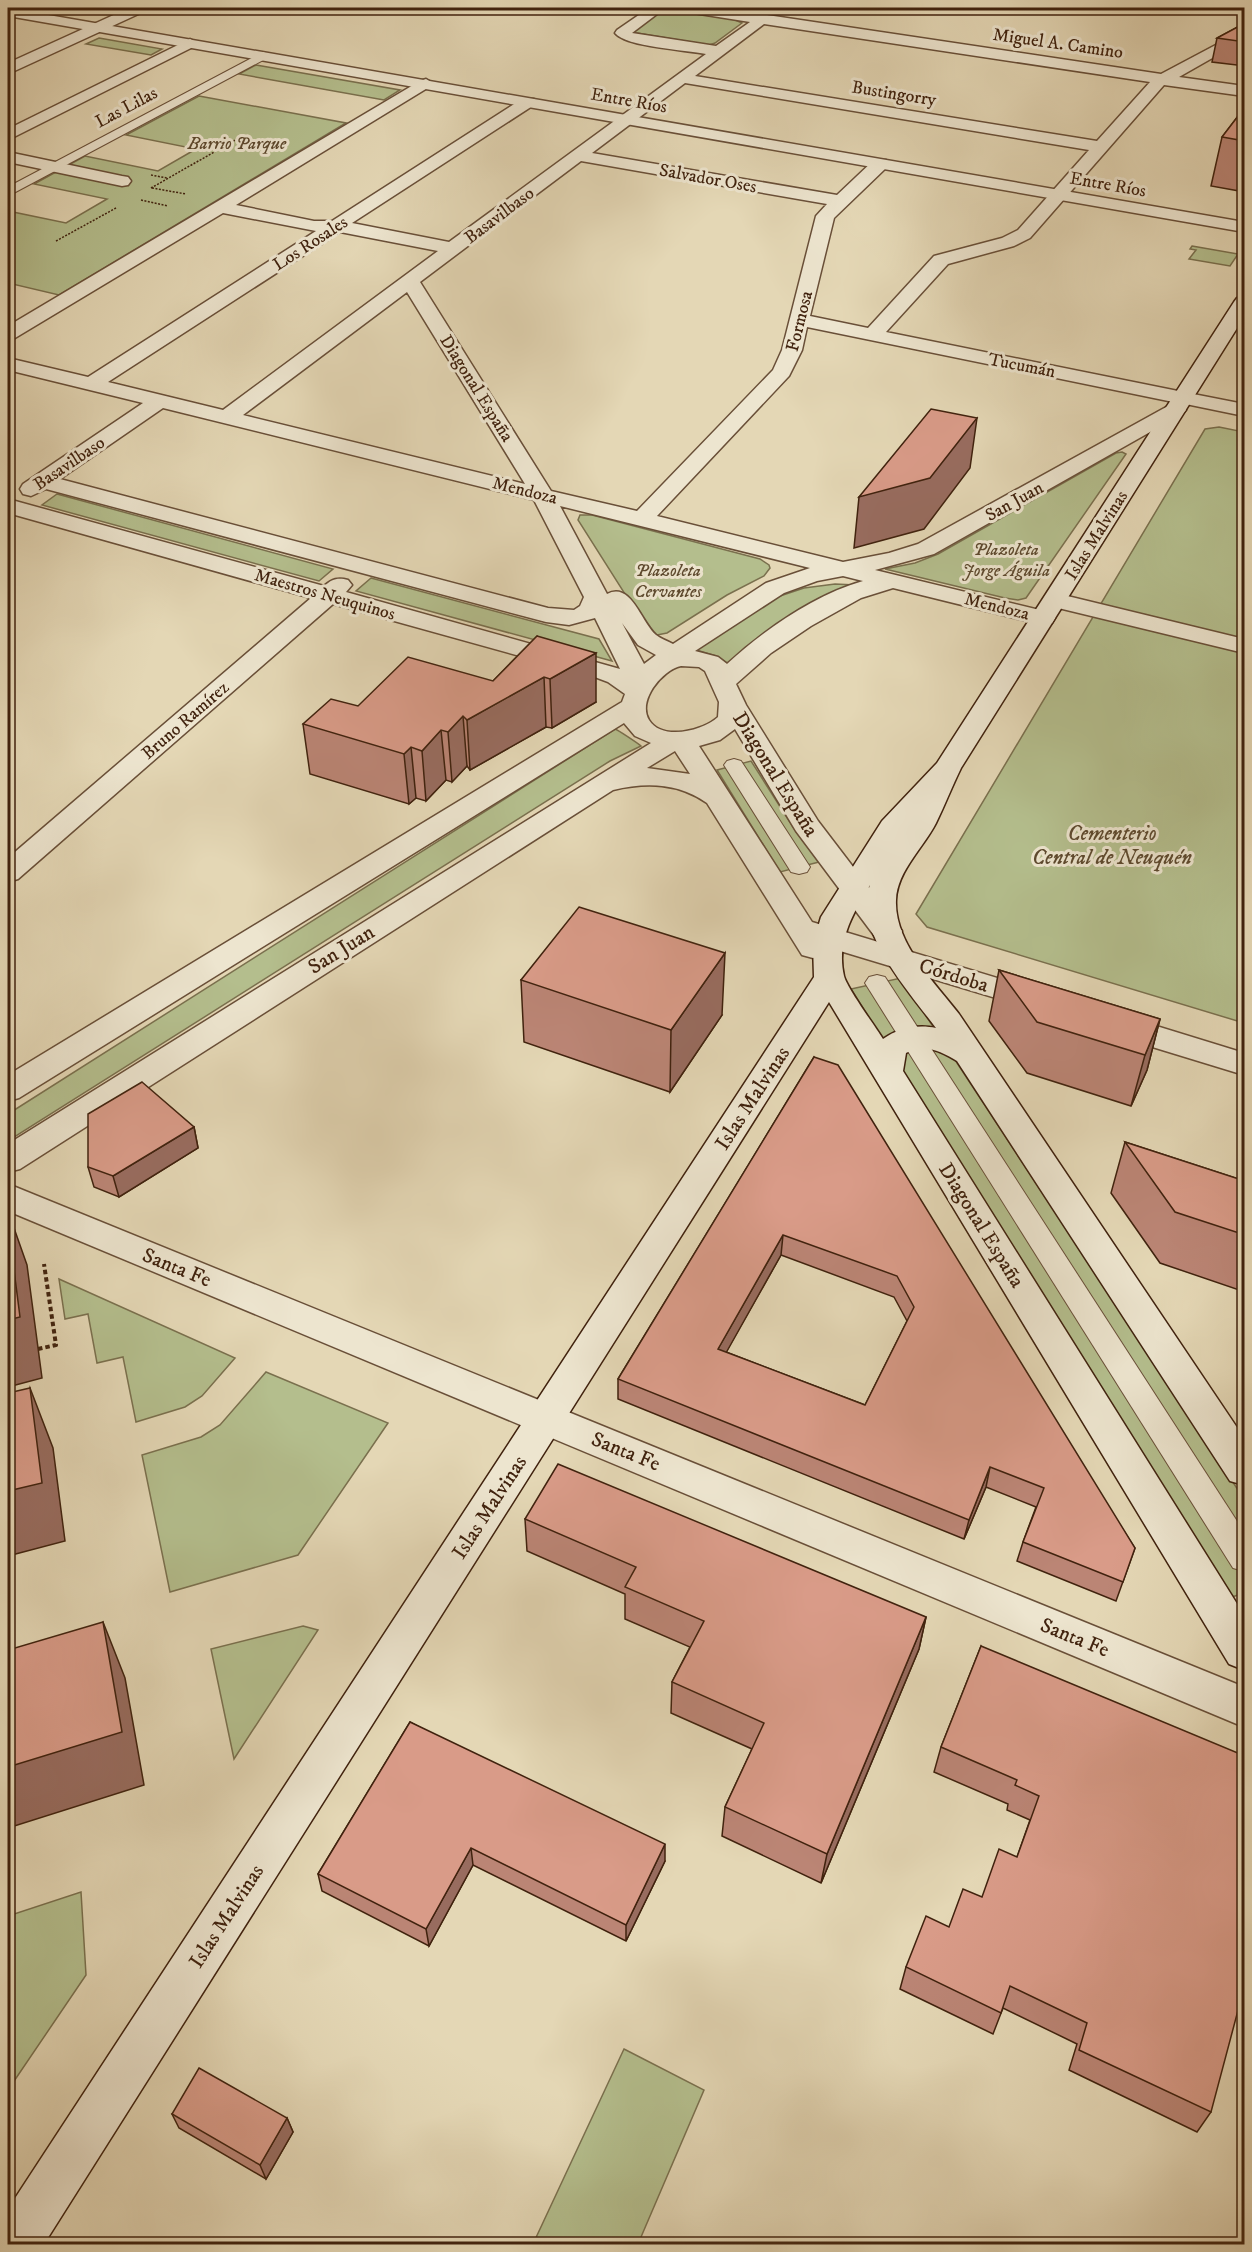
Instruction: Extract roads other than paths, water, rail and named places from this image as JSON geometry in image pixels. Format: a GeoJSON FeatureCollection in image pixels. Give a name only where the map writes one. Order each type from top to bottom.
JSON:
{"type":"FeatureCollection","features":[{"type":"Feature","properties":{"kind":"street"},"geometry":{"type":"LineString","coordinates":[[8,69],[140,8]]}},
{"type":"Feature","properties":{"kind":"street"},"geometry":{"type":"LineString","coordinates":[[658,8],[623,30],[623,35],[718,51]]}},
{"type":"Feature","properties":{"kind":"street","name":"Miguel A. Camino"},"geometry":{"type":"LineString","coordinates":[[687,8],[759,13],[1245,91]]}},
{"type":"Feature","properties":{"kind":"street","name":"Entre Ríos"},"geometry":{"type":"LineString","coordinates":[[8,12],[1245,227]]}},
{"type":"Feature","properties":{"kind":"street","name":"Basavilbaso"},"geometry":{"type":"LineString","coordinates":[[227,417],[411,282],[624,119],[755,25],[759,13]]}},
{"type":"Feature","properties":{"kind":"street"},"geometry":{"type":"LineString","coordinates":[[872,335],[941,260],[1018,239],[1163,79],[1245,34]]}},
{"type":"Feature","properties":{"kind":"street","name":"Las Lilas"},"geometry":{"type":"LineString","coordinates":[[8,135],[190,44]]}},
{"type":"Feature","properties":{"kind":"street","name":"Las Lilas"},"geometry":{"type":"LineString","coordinates":[[8,192],[263,56]]}},
{"type":"Feature","properties":{"kind":"street","name":"Bustingorry"},"geometry":{"type":"LineString","coordinates":[[681,78],[1101,147]]}},
{"type":"Feature","properties":{"kind":"street"},"geometry":{"type":"LineString","coordinates":[[8,334],[426,84]]}},
{"type":"Feature","properties":{"kind":"street","name":"Los Rosales"},"geometry":{"type":"LineString","coordinates":[[92,384],[528,102]]}},
{"type":"Feature","properties":{"kind":"street","name":"Salvador Oses"},"geometry":{"type":"LineString","coordinates":[[577,155],[838,201]]}},
{"type":"Feature","properties":{"kind":"street"},"geometry":{"type":"LineString","coordinates":[[8,158],[122,181]]}},
{"type":"Feature","properties":{"kind":"street","name":"Formosa"},"geometry":{"type":"LineString","coordinates":[[642,519],[782,372],[790,357],[825,216],[838,201],[880,164]]}},
{"type":"Feature","properties":{"kind":"street"},"geometry":{"type":"LineString","coordinates":[[226,203],[314,226],[338,225],[454,249]]}},
{"type":"Feature","properties":{"kind":"street","name":"Diagonal España"},"geometry":{"type":"LineString","coordinates":[[411,282],[542,494],[640,633],[671,659],[710,663],[718,671],[728,694],[806,825],[887,931],[903,960],[968,1053],[1245,1469]]}},
{"type":"Feature","properties":{"kind":"street","name":"Islas Malvinas"},"geometry":{"type":"LineString","coordinates":[[887,931],[882,910],[883,891],[922,823],[947,768],[1245,302]]}},
{"type":"Feature","properties":{"kind":"street","name":"Tucumán"},"geometry":{"type":"LineString","coordinates":[[800,320],[1179,404],[1245,410]]}},
{"type":"Feature","properties":{"kind":"street"},"geometry":{"type":"LineString","coordinates":[[1220,340],[1245,325]]}},
{"type":"Feature","properties":{"kind":"street","name":"Mendoza"},"geometry":{"type":"LineString","coordinates":[[8,364],[894,581],[1245,646]]}},
{"type":"Feature","properties":{"kind":"street","name":"Basavilbaso"},"geometry":{"type":"LineString","coordinates":[[8,505],[160,401]]}},
{"type":"Feature","properties":{"kind":"street","name":"San Juan"},"geometry":{"type":"LineString","coordinates":[[671,659],[775,588],[811,575],[908,555],[942,542],[1179,404]]}},
{"type":"Feature","properties":{"kind":"street","name":"Maestros Neuquinos"},"geometry":{"type":"LineString","coordinates":[[42,481],[559,618],[583,616],[594,605],[596,597]]}},
{"type":"Feature","properties":{"kind":"street","name":"Diagonal España"},"geometry":{"type":"LineString","coordinates":[[542,494],[630,662],[638,695],[634,715],[644,730],[659,737],[701,738],[719,730],[732,714],[728,694]]}},
{"type":"Feature","properties":{"kind":"street","name":"Maestros Neuquinos"},"geometry":{"type":"LineString","coordinates":[[8,505],[601,671],[617,677],[638,695]]}},
{"type":"Feature","properties":{"kind":"street"},"geometry":{"type":"LineString","coordinates":[[765,549],[777,555],[787,566],[782,579],[775,588]]}},
{"type":"Feature","properties":{"kind":"street","name":"Bruno Ramírez"},"geometry":{"type":"LineString","coordinates":[[8,873],[362,566]]}},
{"type":"Feature","properties":{"kind":"street"},"geometry":{"type":"LineString","coordinates":[[728,694],[742,662],[828,606],[861,589],[894,581]]}},
{"type":"Feature","properties":{"kind":"street"},"geometry":{"type":"LineString","coordinates":[[8,1090],[638,695],[645,677],[671,659]]}},
{"type":"Feature","properties":{"kind":"street"},"geometry":{"type":"LineString","coordinates":[[678,739],[815,933]]}},
{"type":"Feature","properties":{"kind":"street","name":"San Juan"},"geometry":{"type":"LineString","coordinates":[[8,1160],[678,739]]}},
{"type":"Feature","properties":{"kind":"street"},"geometry":{"type":"LineString","coordinates":[[734,765],[799,867]]}},
{"type":"Feature","properties":{"kind":"street","name":"Islas Malvinas"},"geometry":{"type":"LineString","coordinates":[[15,2244],[830,976],[815,933],[836,917],[892,827],[947,768]]}},
{"type":"Feature","properties":{"kind":"street"},"geometry":{"type":"LineString","coordinates":[[600,786],[631,777],[668,778],[702,787],[719,798]]}},
{"type":"Feature","properties":{"kind":"street","name":"Córdoba"},"geometry":{"type":"LineString","coordinates":[[815,933],[1245,1064]]}},
{"type":"Feature","properties":{"kind":"street","name":"Diagonal España"},"geometry":{"type":"LineString","coordinates":[[830,976],[1239,1638]]}},
{"type":"Feature","properties":{"kind":"street"},"geometry":{"type":"LineString","coordinates":[[876,983],[1245,1557]]}},
{"type":"Feature","properties":{"kind":"street"},"geometry":{"type":"LineString","coordinates":[[887,1071],[889,1054],[895,1047],[912,1038],[936,1037],[958,1045],[968,1053]]}},
{"type":"Feature","properties":{"kind":"street","name":"Santa Fe"},"geometry":{"type":"LineString","coordinates":[[8,1197],[1245,1707]]}},
{"type":"Feature","properties":{"kind":"park label","name":"Barrio Parque"},"geometry":{"type":"Point","coordinates":[237,143]}},
{"type":"Feature","properties":{"kind":"park label","name":"Plazoleta Jorge Águila"},"geometry":{"type":"Point","coordinates":[1006,559]}},
{"type":"Feature","properties":{"kind":"park label","name":"Plazoleta Cervantes"},"geometry":{"type":"Point","coordinates":[668,580]}},
{"type":"Feature","properties":{"kind":"park label","name":"Cementerio Central de Neuquén"},"geometry":{"type":"Point","coordinates":[1112,845]}}]}
